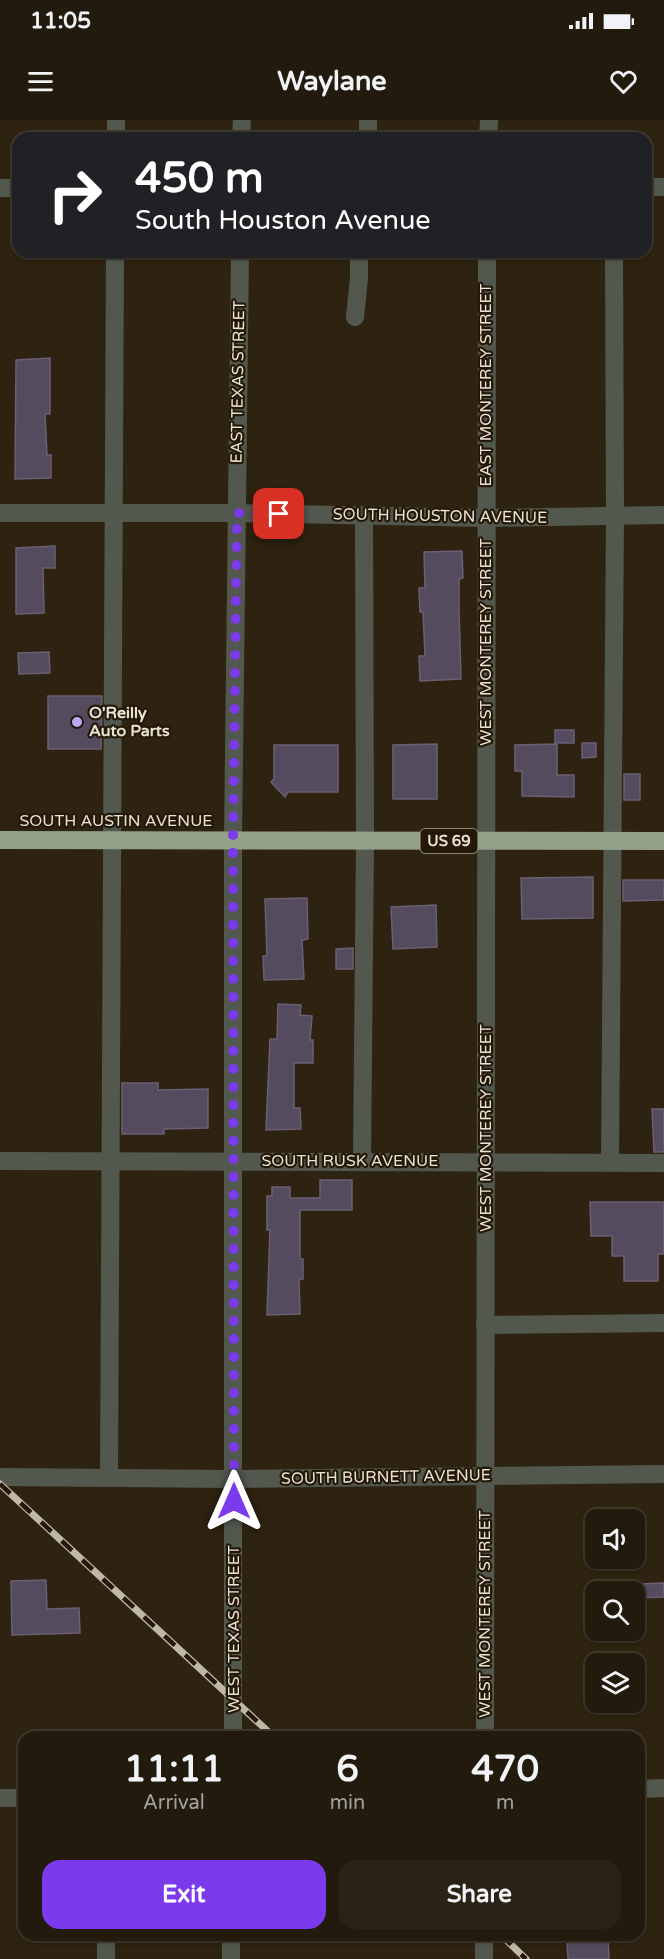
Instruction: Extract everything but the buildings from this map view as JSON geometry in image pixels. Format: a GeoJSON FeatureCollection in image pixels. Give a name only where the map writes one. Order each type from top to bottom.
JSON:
{"type":"FeatureCollection","features":[{"type":"Feature","properties":{"kind":"highway","name":"SOUTH AUSTIN AVENUE"},"geometry":{"type":"LineString","coordinates":[[0,840],[664,841]]}},
{"type":"Feature","properties":{"kind":"street"},"geometry":{"type":"LineString","coordinates":[[109,1478],[115,258]]}},
{"type":"Feature","properties":{"kind":"street","name":"EAST TEXAS STREET"},"geometry":{"type":"LineString","coordinates":[[237,513],[240,258]]}},
{"type":"Feature","properties":{"kind":"street"},"geometry":{"type":"LineString","coordinates":[[355,317],[359,258]]}},
{"type":"Feature","properties":{"kind":"street","name":"EAST MONTEREY STREET"},"geometry":{"type":"LineString","coordinates":[[486,518],[487,258]]}},
{"type":"Feature","properties":{"kind":"street"},"geometry":{"type":"LineString","coordinates":[[610,1162],[615,516],[614,258]]}},
{"type":"Feature","properties":{"kind":"street","name":"SOUTH HOUSTON AVENUE"},"geometry":{"type":"LineString","coordinates":[[0,513],[237,513],[486,518],[664,515]]}},
{"type":"Feature","properties":{"kind":"street","name":"WEST TEXAS STREET"},"geometry":{"type":"LineString","coordinates":[[233,1731],[233,840],[237,513]]}},
{"type":"Feature","properties":{"kind":"street"},"geometry":{"type":"LineString","coordinates":[[362,1161],[365,841],[364,516]]}},
{"type":"Feature","properties":{"kind":"street","name":"WEST MONTEREY STREET"},"geometry":{"type":"LineString","coordinates":[[485,1731],[486,518]]}},
{"type":"Feature","properties":{"kind":"street","name":"SOUTH RUSK AVENUE"},"geometry":{"type":"LineString","coordinates":[[0,1161],[664,1163]]}},
{"type":"Feature","properties":{"kind":"street"},"geometry":{"type":"LineString","coordinates":[[485,1325],[664,1323]]}},
{"type":"Feature","properties":{"kind":"street","name":"SOUTH BURNETT AVENUE"},"geometry":{"type":"LineString","coordinates":[[0,1477],[234,1479],[664,1474]]}},
{"type":"Feature","properties":{"kind":"street"},"geometry":{"type":"LineString","coordinates":[[645,1789],[664,1788]]}},
{"type":"Feature","properties":{"kind":"street"},"geometry":{"type":"LineString","coordinates":[[0,1798],[18,1798]]}},
{"type":"Feature","properties":{"kind":"street"},"geometry":{"type":"LineString","coordinates":[[106,1941],[106,1959]]}},
{"type":"Feature","properties":{"kind":"street"},"geometry":{"type":"LineString","coordinates":[[231,1941],[231,1959]]}},
{"type":"Feature","properties":{"kind":"street"},"geometry":{"type":"LineString","coordinates":[[484,1941],[484,1959]]}},
{"type":"Feature","properties":{"kind":"railway"},"geometry":{"type":"LineString","coordinates":[[0,1484],[268,1731]]}},
{"type":"Feature","properties":{"kind":"railway"},"geometry":{"type":"LineString","coordinates":[[507,1941],[526,1959]]}},
{"type":"Feature","properties":{"kind":"place","name":"O'Reilly Auto Parts"},"geometry":{"type":"Point","coordinates":[77,722]}},
{"type":"Feature","properties":{"kind":"route"},"geometry":{"type":"LineString","coordinates":[[234,1501],[233,840],[237,513],[279,514]]}}]}
